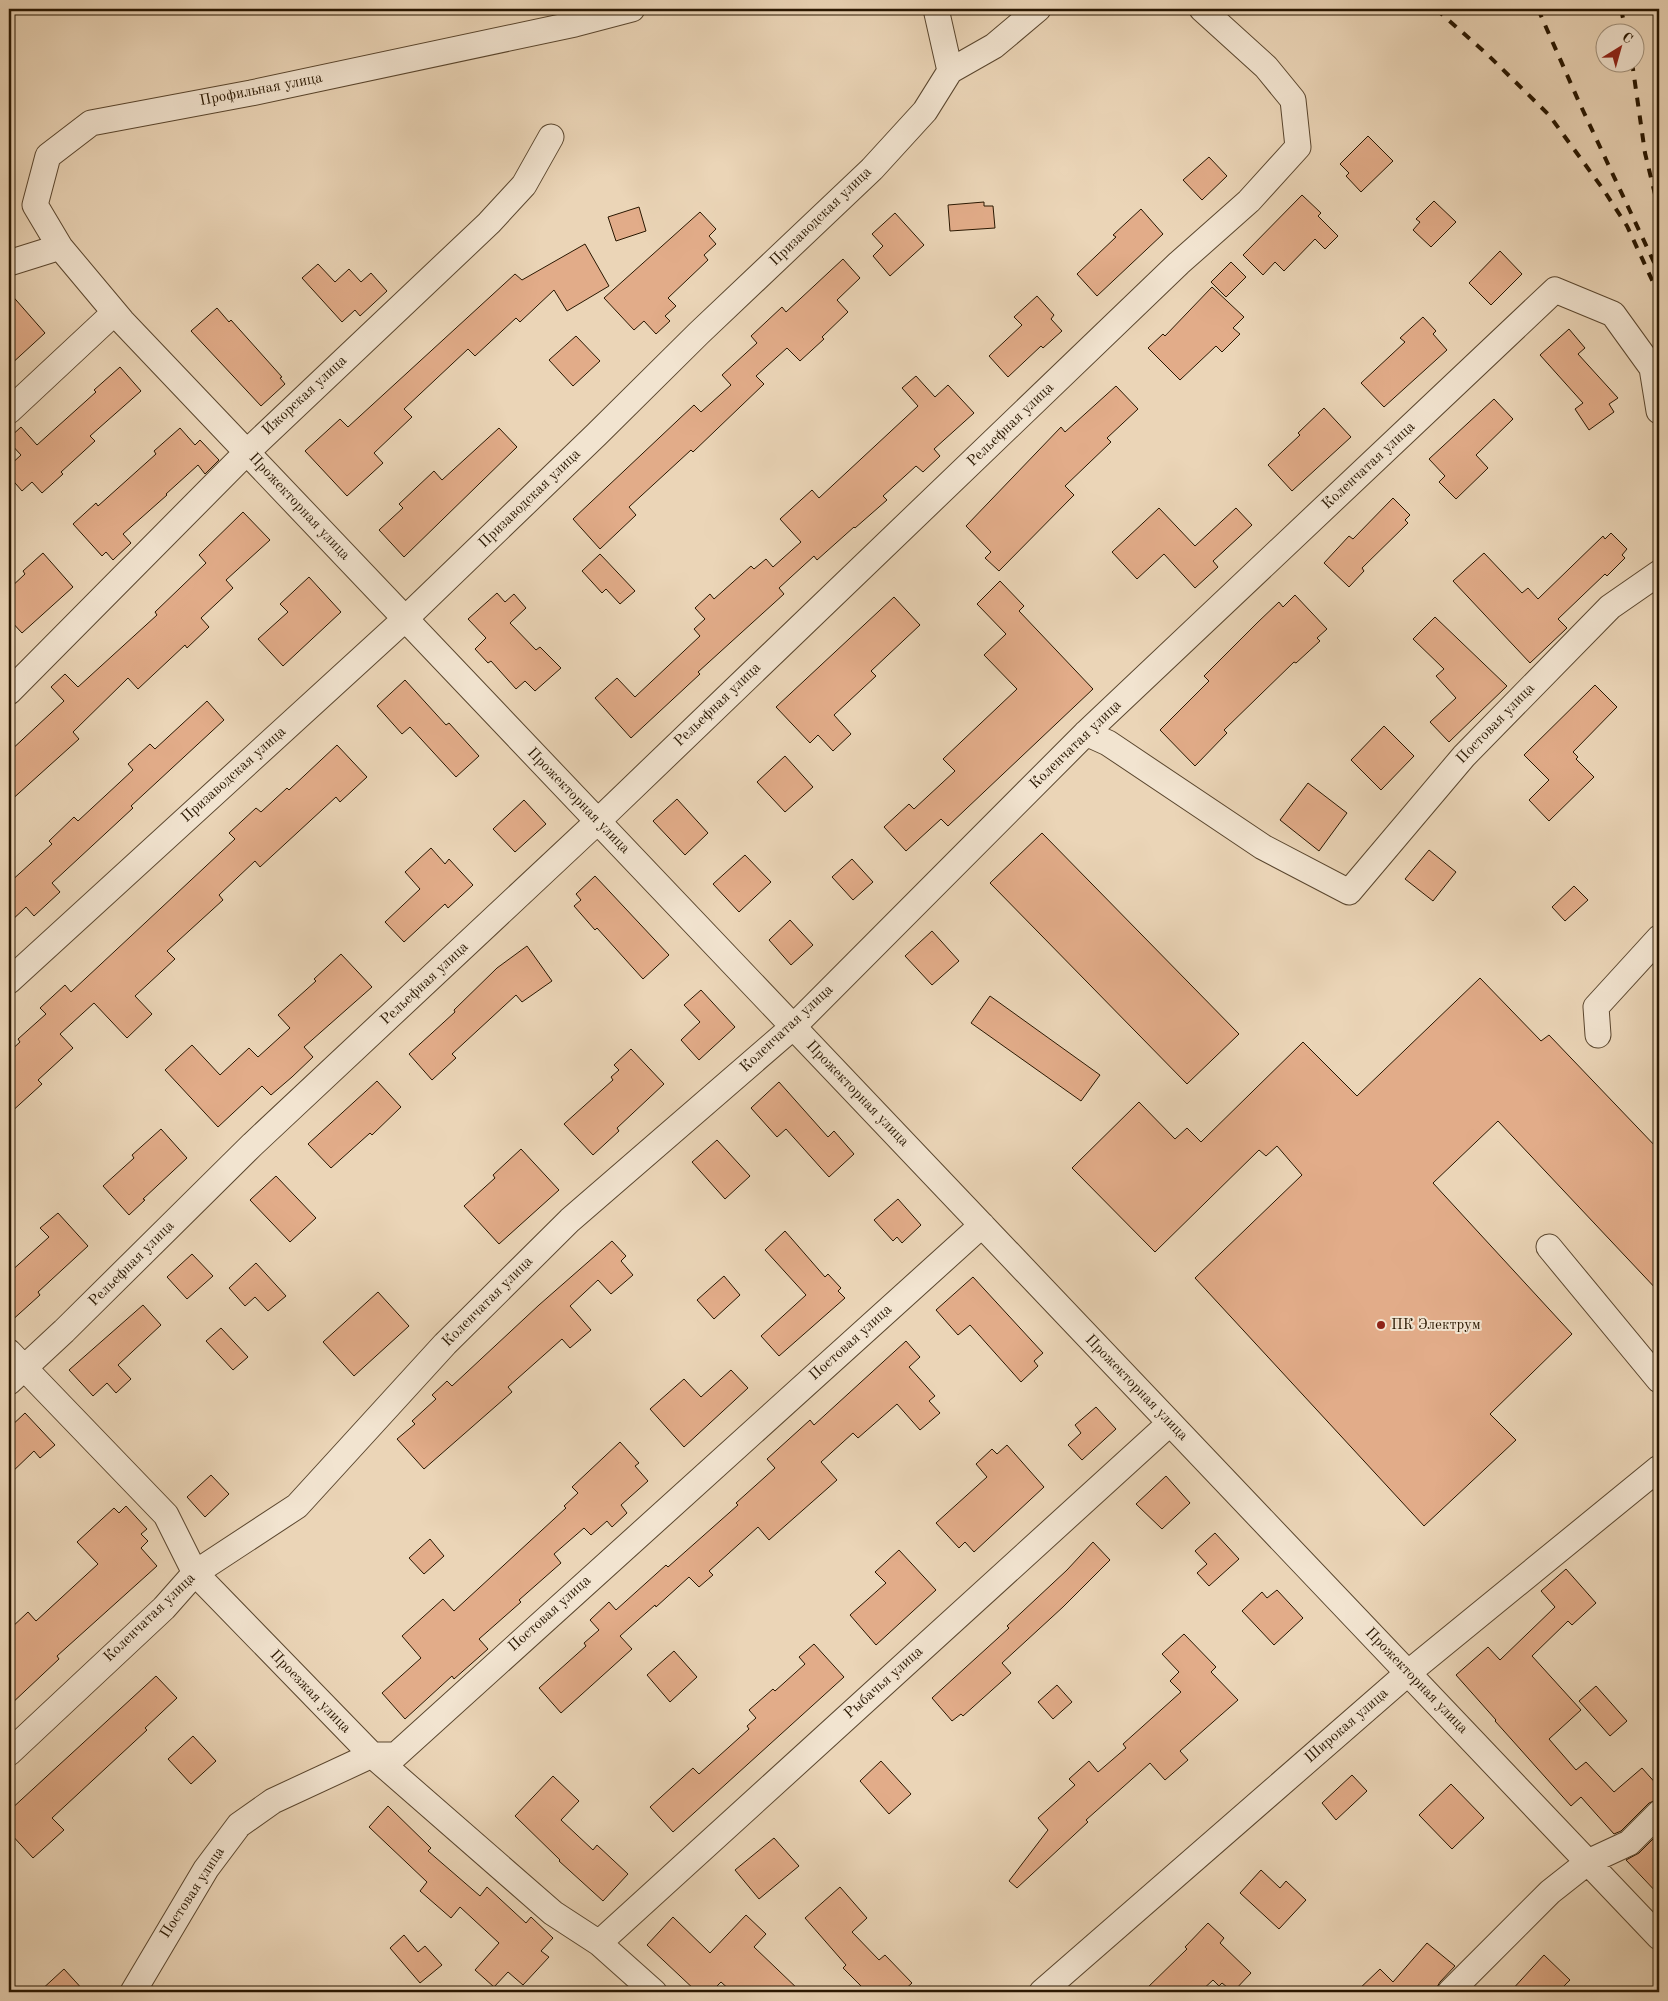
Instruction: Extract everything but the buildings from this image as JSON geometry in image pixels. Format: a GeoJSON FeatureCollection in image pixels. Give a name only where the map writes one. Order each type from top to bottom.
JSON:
{"type":"FeatureCollection","features":[{"type":"Feature","properties":{"kind":"street","name":"Профильная улица"},"geometry":{"type":"LineString","coordinates":[[60,247],[35,204],[48,156],[91,123],[260,91],[575,24],[632,9]]}},
{"type":"Feature","properties":{"kind":"street"},"geometry":{"type":"LineString","coordinates":[[936,9],[950,71]]}},
{"type":"Feature","properties":{"kind":"street","name":"Призаводская улица"},"geometry":{"type":"LineString","coordinates":[[9,981],[405,619],[699,333],[872,169],[925,111],[950,71],[994,46],[1038,9]]}},
{"type":"Feature","properties":{"kind":"street","name":"Рельефная улица"},"geometry":{"type":"LineString","coordinates":[[14,1368],[64,1332],[253,1144],[598,821],[1179,263],[1249,201],[1298,147],[1293,100],[1266,67],[1202,9]]}},
{"type":"Feature","properties":{"kind":"street","name":"Ижорская улица"},"geometry":{"type":"LineString","coordinates":[[9,692],[246,452],[489,223],[524,185],[551,137]]}},
{"type":"Feature","properties":{"kind":"street"},"geometry":{"type":"LineString","coordinates":[[9,263],[60,247]]}},
{"type":"Feature","properties":{"kind":"street","name":"Прожекторная улица"},"geometry":{"type":"LineString","coordinates":[[60,247],[114,313],[1659,1937]]}},
{"type":"Feature","properties":{"kind":"street","name":"Коленчатая улица"},"geometry":{"type":"LineString","coordinates":[[9,1754],[164,1608],[195,1573],[297,1506],[445,1344],[570,1220],[793,1027],[1086,733],[1555,290],[1613,314],[1652,368],[1659,411]]}},
{"type":"Feature","properties":{"kind":"street"},"geometry":{"type":"LineString","coordinates":[[9,411],[114,313]]}},
{"type":"Feature","properties":{"kind":"street","name":"Постовая улица"},"geometry":{"type":"LineString","coordinates":[[1086,733],[1108,743],[1263,846],[1349,892],[1464,756],[1610,606],[1659,573]]}},
{"type":"Feature","properties":{"kind":"street"},"geometry":{"type":"LineString","coordinates":[[1598,1035],[1596,1007],[1659,938]]}},
{"type":"Feature","properties":{"kind":"street","name":"Постовая улица"},"geometry":{"type":"LineString","coordinates":[[133,1992],[206,1868],[239,1825],[273,1801],[372,1755],[396,1755],[982,1225]]}},
{"type":"Feature","properties":{"kind":"street"},"geometry":{"type":"LineString","coordinates":[[1549,1247],[1659,1380]]}},
{"type":"Feature","properties":{"kind":"street","name":"Проезжая улица"},"geometry":{"type":"LineString","coordinates":[[14,1368],[166,1515],[195,1573],[372,1755],[553,1913],[599,1943],[654,1992]]}},
{"type":"Feature","properties":{"kind":"street","name":"Рыбачья улица"},"geometry":{"type":"LineString","coordinates":[[599,1943],[1170,1423]]}},
{"type":"Feature","properties":{"kind":"street","name":"Широкая улица"},"geometry":{"type":"LineString","coordinates":[[1042,1992],[1408,1673],[1659,1468]]}},
{"type":"Feature","properties":{"kind":"street"},"geometry":{"type":"LineString","coordinates":[[1450,1992],[1550,1892],[1588,1862],[1629,1844],[1659,1813]]}},
{"type":"Feature","properties":{"kind":"railway"},"geometry":{"type":"LineString","coordinates":[[1436,9],[1488,55],[1549,115],[1603,189],[1627,226],[1659,295]]}},
{"type":"Feature","properties":{"kind":"railway"},"geometry":{"type":"LineString","coordinates":[[1538,9],[1659,273]]}},
{"type":"Feature","properties":{"kind":"railway"},"geometry":{"type":"LineString","coordinates":[[1621,9],[1624,22]]}},
{"type":"Feature","properties":{"kind":"railway"},"geometry":{"type":"LineString","coordinates":[[1633,72],[1645,153],[1659,211]]}},
{"type":"Feature","properties":{"kind":"place","name":"ПК Электрум"},"geometry":{"type":"Point","coordinates":[1381,1325]}}]}
